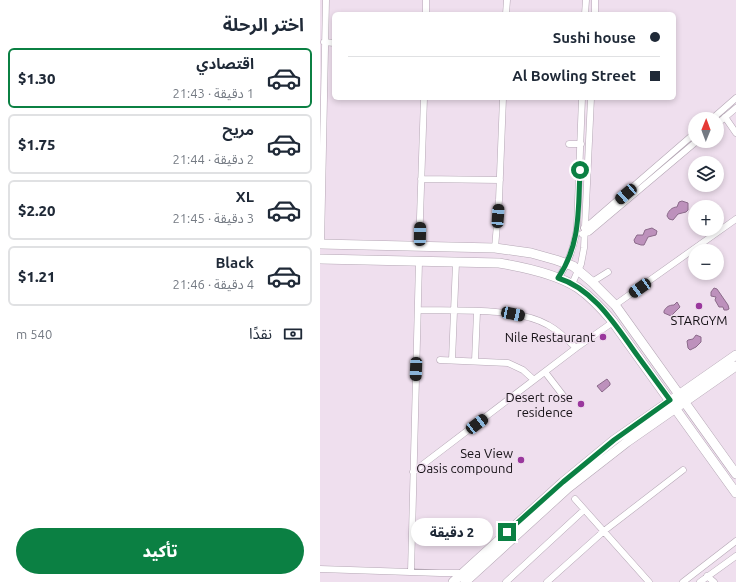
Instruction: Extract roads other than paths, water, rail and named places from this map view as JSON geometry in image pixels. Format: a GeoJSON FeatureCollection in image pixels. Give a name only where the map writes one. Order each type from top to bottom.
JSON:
{"type":"FeatureCollection","features":[{"type":"Feature","properties":{"kind":"street"},"geometry":{"type":"LineString","coordinates":[[326,0],[320,244],[495,248],[531,253],[573,266],[592,282],[615,305],[736,474]]}},
{"type":"Feature","properties":{"kind":"street"},"geometry":{"type":"LineString","coordinates":[[426,0],[426,12]]}},
{"type":"Feature","properties":{"kind":"street"},"geometry":{"type":"LineString","coordinates":[[506,12],[507,0]]}},
{"type":"Feature","properties":{"kind":"street"},"geometry":{"type":"LineString","coordinates":[[585,12],[586,0]]}},
{"type":"Feature","properties":{"kind":"street"},"geometry":{"type":"LineString","coordinates":[[595,0],[595,12]]}},
{"type":"Feature","properties":{"kind":"street"},"geometry":{"type":"LineString","coordinates":[[324,42],[332,43]]}},
{"type":"Feature","properties":{"kind":"street"},"geometry":{"type":"LineString","coordinates":[[720,112],[736,98]]}},
{"type":"Feature","properties":{"kind":"street"},"geometry":{"type":"LineString","coordinates":[[419,246],[424,100]]}},
{"type":"Feature","properties":{"kind":"street"},"geometry":{"type":"LineString","coordinates":[[495,248],[500,180],[503,100]]}},
{"type":"Feature","properties":{"kind":"street"},"geometry":{"type":"LineString","coordinates":[[558,278],[567,264],[577,231],[582,100]]}},
{"type":"Feature","properties":{"kind":"street"},"geometry":{"type":"LineString","coordinates":[[572,284],[579,271],[583,256],[591,100]]}},
{"type":"Feature","properties":{"kind":"street"},"geometry":{"type":"LineString","coordinates":[[736,108],[725,117],[736,133]]}},
{"type":"Feature","properties":{"kind":"street"},"geometry":{"type":"LineString","coordinates":[[585,230],[688,139]]}},
{"type":"Feature","properties":{"kind":"street"},"geometry":{"type":"LineString","coordinates":[[570,144],[580,144]]}},
{"type":"Feature","properties":{"kind":"street"},"geometry":{"type":"LineString","coordinates":[[577,231],[585,230],[589,232],[689,148]]}},
{"type":"Feature","properties":{"kind":"street"},"geometry":{"type":"LineString","coordinates":[[672,153],[677,158]]}},
{"type":"Feature","properties":{"kind":"street"},"geometry":{"type":"LineString","coordinates":[[421,179],[500,180]]}},
{"type":"Feature","properties":{"kind":"street"},"geometry":{"type":"LineString","coordinates":[[615,305],[736,219]]}},
{"type":"Feature","properties":{"kind":"street"},"geometry":{"type":"LineString","coordinates":[[320,259],[499,264],[526,269],[558,278],[572,284],[599,305],[613,322],[736,493]]}},
{"type":"Feature","properties":{"kind":"street"},"geometry":{"type":"LineString","coordinates":[[411,572],[419,262]]}},
{"type":"Feature","properties":{"kind":"street"},"geometry":{"type":"LineString","coordinates":[[452,360],[456,262]]}},
{"type":"Feature","properties":{"kind":"street"},"geometry":{"type":"LineString","coordinates":[[592,282],[608,272]]}},
{"type":"Feature","properties":{"kind":"street"},"geometry":{"type":"LineString","coordinates":[[418,310],[513,314],[528,317],[547,324],[564,336],[576,348]]}},
{"type":"Feature","properties":{"kind":"street"},"geometry":{"type":"LineString","coordinates":[[475,361],[476,312]]}},
{"type":"Feature","properties":{"kind":"street"},"geometry":{"type":"LineString","coordinates":[[414,472],[576,348],[613,322]]}},
{"type":"Feature","properties":{"kind":"street"},"geometry":{"type":"LineString","coordinates":[[681,398],[736,355]]}},
{"type":"Feature","properties":{"kind":"street"},"geometry":{"type":"LineString","coordinates":[[440,360],[508,363],[523,370],[534,380]]}},
{"type":"Feature","properties":{"kind":"street"},"geometry":{"type":"LineString","coordinates":[[453,582],[565,485],[614,440],[736,366]]}},
{"type":"Feature","properties":{"kind":"street"},"geometry":{"type":"LineString","coordinates":[[545,372],[565,398]]}},
{"type":"Feature","properties":{"kind":"street"},"geometry":{"type":"LineString","coordinates":[[548,582],[604,532],[683,470]]}},
{"type":"Feature","properties":{"kind":"street"},"geometry":{"type":"LineString","coordinates":[[466,582],[565,485]]}},
{"type":"Feature","properties":{"kind":"street"},"geometry":{"type":"LineString","coordinates":[[575,499],[649,582]]}},
{"type":"Feature","properties":{"kind":"street"},"geometry":{"type":"LineString","coordinates":[[506,582],[584,510]]}},
{"type":"Feature","properties":{"kind":"street"},"geometry":{"type":"LineString","coordinates":[[683,582],[736,542]]}},
{"type":"Feature","properties":{"kind":"street"},"geometry":{"type":"LineString","coordinates":[[700,582],[736,556]]}},
{"type":"Feature","properties":{"kind":"street"},"geometry":{"type":"LineString","coordinates":[[320,569],[463,573]]}},
{"type":"Feature","properties":{"kind":"street"},"geometry":{"type":"LineString","coordinates":[[707,576],[714,582]]}},
{"type":"Feature","properties":{"kind":"place","name":"STARGYM"},"geometry":{"type":"Point","coordinates":[699,306]}},
{"type":"Feature","properties":{"kind":"place","name":"Nile Restaurant"},"geometry":{"type":"Point","coordinates":[603,337]}},
{"type":"Feature","properties":{"kind":"place","name":"Desert rose residence"},"geometry":{"type":"Point","coordinates":[581,404]}},
{"type":"Feature","properties":{"kind":"place","name":"Sea View Oasis compound"},"geometry":{"type":"Point","coordinates":[521,460]}}]}
